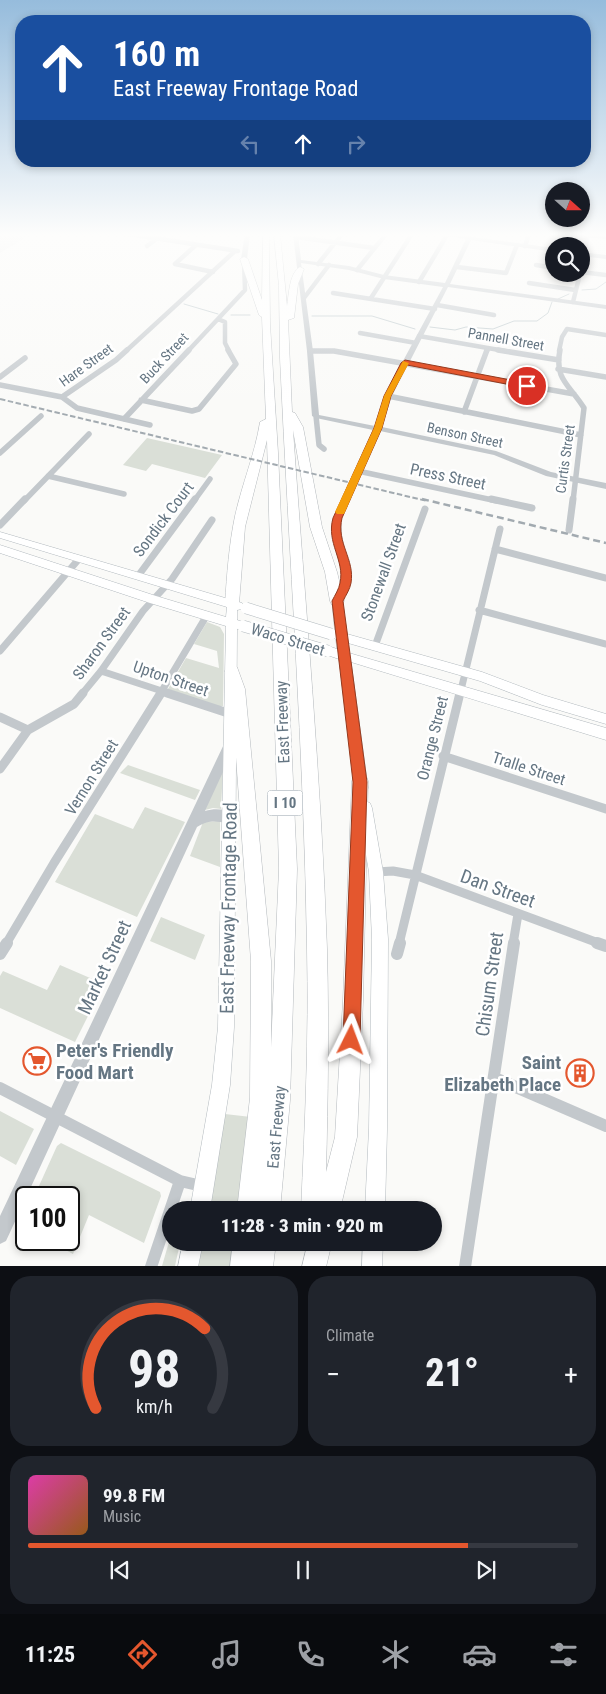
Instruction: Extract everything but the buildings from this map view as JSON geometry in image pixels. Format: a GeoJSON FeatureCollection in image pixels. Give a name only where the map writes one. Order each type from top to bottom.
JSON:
{"type":"FeatureCollection","features":[{"type":"Feature","properties":{"kind":"highway"},"geometry":{"type":"LineString","coordinates":[[256,293],[266,324]]}},
{"type":"Feature","properties":{"kind":"highway","name":"East Freeway"},"geometry":{"type":"LineString","coordinates":[[266,293],[288,869],[283,1037],[269,1201]]}},
{"type":"Feature","properties":{"kind":"highway","name":"East Freeway"},"geometry":{"type":"LineString","coordinates":[[282,293],[284,358],[312,829],[317,949],[318,1064],[313,1201]]}},
{"type":"Feature","properties":{"kind":"highway"},"geometry":{"type":"LineString","coordinates":[[284,358],[293,293]]}},
{"type":"Feature","properties":{"kind":"highway"},"geometry":{"type":"LineString","coordinates":[[232,604],[238,530],[263,441],[270,394]]}},
{"type":"Feature","properties":{"kind":"highway"},"geometry":{"type":"LineString","coordinates":[[287,408],[298,427],[316,526],[338,601]]}},
{"type":"Feature","properties":{"kind":"highway"},"geometry":{"type":"LineString","coordinates":[[232,671],[238,690],[261,962],[262,1098],[251,1201]]}},
{"type":"Feature","properties":{"kind":"highway"},"geometry":{"type":"LineString","coordinates":[[330,1201],[346,1137],[353,1001],[360,782]]}},
{"type":"Feature","properties":{"kind":"highway"},"geometry":{"type":"LineString","coordinates":[[242,1266],[244,1251]]}},
{"type":"Feature","properties":{"kind":"highway"},"geometry":{"type":"LineString","coordinates":[[261,1266],[263,1251]]}},
{"type":"Feature","properties":{"kind":"highway"},"geometry":{"type":"LineString","coordinates":[[312,1251],[312,1266]]}},
{"type":"Feature","properties":{"kind":"highway"},"geometry":{"type":"LineString","coordinates":[[312,1266],[317,1251]]}},
{"type":"Feature","properties":{"kind":"main road","name":"Waco Street"},"geometry":{"type":"LineString","coordinates":[[0,535],[78,560],[464,671],[542,700],[606,719]]}},
{"type":"Feature","properties":{"kind":"main road","name":"Waco Street"},"geometry":{"type":"LineString","coordinates":[[0,549],[154,600],[605,734]]}},
{"type":"Feature","properties":{"kind":"main road"},"geometry":{"type":"LineString","coordinates":[[338,601],[337,635],[345,657],[360,782],[376,872],[380,939],[380,1023],[375,1201]]}},
{"type":"Feature","properties":{"kind":"main road","name":"East Freeway Frontage Road"},"geometry":{"type":"LineString","coordinates":[[202,1201],[221,1085],[226,1027],[232,671],[238,624],[232,604]]}},
{"type":"Feature","properties":{"kind":"main road"},"geometry":{"type":"LineString","coordinates":[[605,734],[606,719]]}},
{"type":"Feature","properties":{"kind":"main road"},"geometry":{"type":"LineString","coordinates":[[188,1266],[191,1251]]}},
{"type":"Feature","properties":{"kind":"main road"},"geometry":{"type":"LineString","coordinates":[[372,1266],[373,1251]]}},
{"type":"Feature","properties":{"kind":"street","name":"Hare Street"},"geometry":{"type":"LineString","coordinates":[[62,397],[116,360],[190,293]]}},
{"type":"Feature","properties":{"kind":"street","name":"Buck Street"},"geometry":{"type":"LineString","coordinates":[[124,419],[242,293]]}},
{"type":"Feature","properties":{"kind":"street"},"geometry":{"type":"LineString","coordinates":[[305,293],[316,416],[320,445],[324,449]]}},
{"type":"Feature","properties":{"kind":"street"},"geometry":{"type":"LineString","coordinates":[[304,298],[307,293]]}},
{"type":"Feature","properties":{"kind":"street"},"geometry":{"type":"LineString","coordinates":[[334,293],[494,314]]}},
{"type":"Feature","properties":{"kind":"street"},"geometry":{"type":"LineString","coordinates":[[371,298],[374,293]]}},
{"type":"Feature","properties":{"kind":"street"},"geometry":{"type":"LineString","coordinates":[[338,601],[346,584],[346,568],[336,539],[335,529],[358,471],[378,428],[388,396],[443,293]]}},
{"type":"Feature","properties":{"kind":"street"},"geometry":{"type":"LineString","coordinates":[[502,293],[606,307]]}},
{"type":"Feature","properties":{"kind":"street"},"geometry":{"type":"LineString","coordinates":[[573,302],[574,293]]}},
{"type":"Feature","properties":{"kind":"street"},"geometry":{"type":"LineString","coordinates":[[141,400],[195,411],[199,409],[234,368],[236,362],[225,343],[224,322],[218,319]]}},
{"type":"Feature","properties":{"kind":"street"},"geometry":{"type":"LineString","coordinates":[[574,394],[562,381],[558,369],[559,351],[564,330],[606,335]]}},
{"type":"Feature","properties":{"kind":"street"},"geometry":{"type":"LineString","coordinates":[[360,333],[416,343]]}},
{"type":"Feature","properties":{"kind":"street","name":"Pannell Street"},"geometry":{"type":"LineString","coordinates":[[420,336],[559,360]]}},
{"type":"Feature","properties":{"kind":"street"},"geometry":{"type":"LineString","coordinates":[[464,412],[488,348]]}},
{"type":"Feature","properties":{"kind":"street"},"geometry":{"type":"LineString","coordinates":[[310,351],[334,351],[574,394]]}},
{"type":"Feature","properties":{"kind":"street"},"geometry":{"type":"LineString","coordinates":[[0,377],[24,358]]}},
{"type":"Feature","properties":{"kind":"street","name":"Pannell Street"},"geometry":{"type":"LineString","coordinates":[[558,369],[606,377]]}},
{"type":"Feature","properties":{"kind":"street"},"geometry":{"type":"LineString","coordinates":[[0,385],[62,397],[73,407],[150,425]]}},
{"type":"Feature","properties":{"kind":"street","name":"Curtis Street"},"geometry":{"type":"LineString","coordinates":[[569,530],[584,408],[574,394]]}},
{"type":"Feature","properties":{"kind":"street"},"geometry":{"type":"LineString","coordinates":[[388,396],[581,435]]}},
{"type":"Feature","properties":{"kind":"street"},"geometry":{"type":"LineString","coordinates":[[0,453],[41,416]]}},
{"type":"Feature","properties":{"kind":"street","name":"Benson Street"},"geometry":{"type":"LineString","coordinates":[[316,416],[496,453],[541,471],[606,486]]}},
{"type":"Feature","properties":{"kind":"street"},"geometry":{"type":"LineString","coordinates":[[0,525],[89,434]]}},
{"type":"Feature","properties":{"kind":"street","name":"Press Street"},"geometry":{"type":"LineString","coordinates":[[358,471],[532,508]]}},
{"type":"Feature","properties":{"kind":"street"},"geometry":{"type":"LineString","coordinates":[[48,476],[124,494]]}},
{"type":"Feature","properties":{"kind":"street","name":"Sondick Court"},"geometry":{"type":"LineString","coordinates":[[138,576],[210,478]]}},
{"type":"Feature","properties":{"kind":"street","name":"Stonewall Street"},"geometry":{"type":"LineString","coordinates":[[375,646],[425,510]]}},
{"type":"Feature","properties":{"kind":"street","name":"Sharon Street"},"geometry":{"type":"LineString","coordinates":[[0,769],[28,730],[74,704],[101,671],[143,611],[166,585],[212,520]]}},
{"type":"Feature","properties":{"kind":"street","name":"Orange Street"},"geometry":{"type":"LineString","coordinates":[[397,954],[443,756],[500,529]]}},
{"type":"Feature","properties":{"kind":"street"},"geometry":{"type":"LineString","coordinates":[[494,550],[606,578]]}},
{"type":"Feature","properties":{"kind":"street"},"geometry":{"type":"LineString","coordinates":[[0,651],[78,560]]}},
{"type":"Feature","properties":{"kind":"street"},"geometry":{"type":"LineString","coordinates":[[479,610],[606,644]]}},
{"type":"Feature","properties":{"kind":"street","name":"Vernon Street"},"geometry":{"type":"LineString","coordinates":[[0,954],[207,615]]}},
{"type":"Feature","properties":{"kind":"street","name":"Upton Street"},"geometry":{"type":"LineString","coordinates":[[101,671],[231,714]]}},
{"type":"Feature","properties":{"kind":"street"},"geometry":{"type":"LineString","coordinates":[[0,717],[28,730]]}},
{"type":"Feature","properties":{"kind":"street","name":"Market Street"},"geometry":{"type":"LineString","coordinates":[[0,1235],[230,743]]}},
{"type":"Feature","properties":{"kind":"street","name":"Tralle Street"},"geometry":{"type":"LineString","coordinates":[[443,756],[606,810]]}},
{"type":"Feature","properties":{"kind":"street"},"geometry":{"type":"LineString","coordinates":[[192,824],[208,814],[229,817]]}},
{"type":"Feature","properties":{"kind":"street","name":"Dan Street"},"geometry":{"type":"LineString","coordinates":[[376,872],[393,871],[415,875],[606,946]]}},
{"type":"Feature","properties":{"kind":"street","name":"Chisum Street"},"geometry":{"type":"LineString","coordinates":[[465,1266],[495,1078],[518,914]]}},
{"type":"Feature","properties":{"kind":"street"},"geometry":{"type":"LineString","coordinates":[[495,1078],[606,1126]]}},
{"type":"Feature","properties":{"kind":"street"},"geometry":{"type":"LineString","coordinates":[[0,1088],[180,1180],[204,1187]]}},
{"type":"Feature","properties":{"kind":"street"},"geometry":{"type":"LineString","coordinates":[[151,1266],[180,1180]]}},
{"type":"Feature","properties":{"kind":"shaded area"},"geometry":{"type":"Polygon","coordinates":[[[147,438],[222,455],[205,478],[152,464],[146,471],[123,465],[147,438]]]}},
{"type":"Feature","properties":{"kind":"shaded area"},"geometry":{"type":"Polygon","coordinates":[[[207,622],[220,627],[224,634],[223,706],[216,706],[168,689],[186,658],[219,668],[217,651],[194,644],[207,622]]]}},
{"type":"Feature","properties":{"kind":"shaded area"},"geometry":{"type":"Polygon","coordinates":[[[128,765],[200,790],[195,800],[120,773],[128,765]]]}},
{"type":"Feature","properties":{"kind":"shaded area"},"geometry":{"type":"Polygon","coordinates":[[[223,767],[221,809],[205,810],[223,767]]]}},
{"type":"Feature","properties":{"kind":"shaded area"},"geometry":{"type":"Polygon","coordinates":[[[145,807],[185,822],[137,917],[55,882],[95,814],[133,829],[145,807]]]}},
{"type":"Feature","properties":{"kind":"shaded area"},"geometry":{"type":"Polygon","coordinates":[[[220,821],[220,867],[190,856],[203,822],[220,821]]]}},
{"type":"Feature","properties":{"kind":"shaded area"},"geometry":{"type":"Polygon","coordinates":[[[161,917],[205,935],[195,960],[150,941],[161,917]]]}},
{"type":"Feature","properties":{"kind":"shaded area"},"geometry":{"type":"Polygon","coordinates":[[[60,965],[104,984],[75,1042],[0,1008],[0,976],[3,971],[47,990],[60,965]]]}},
{"type":"Feature","properties":{"kind":"shaded area"},"geometry":{"type":"Polygon","coordinates":[[[0,1111],[34,1129],[16,1165],[0,1156],[0,1111]]]}},
{"type":"Feature","properties":{"kind":"shaded area"},"geometry":{"type":"Polygon","coordinates":[[[225,1114],[251,1117],[244,1201],[210,1201],[225,1114]]]}},
{"type":"Feature","properties":{"kind":"shaded area"},"geometry":{"type":"Polygon","coordinates":[[[61,1143],[160,1192],[161,1196],[144,1243],[89,1215],[80,1237],[80,1186],[39,1186],[57,1146],[61,1143]]]}},
{"type":"Feature","properties":{"kind":"shaded area"},"geometry":{"type":"Polygon","coordinates":[[[166,1251],[178,1251],[175,1266],[162,1266],[166,1251]]]}},
{"type":"Feature","properties":{"kind":"shaded area"},"geometry":{"type":"Polygon","coordinates":[[[200,1251],[238,1251],[235,1266],[197,1266],[200,1251]]]}},
{"type":"Feature","properties":{"kind":"waterway"},"geometry":{"type":"LineString","coordinates":[[558,299],[569,294]]}},
{"type":"Feature","properties":{"kind":"waterway"},"geometry":{"type":"LineString","coordinates":[[430,327],[455,330],[466,327],[493,329],[514,321],[537,321],[548,313],[552,302]]}},
{"type":"Feature","properties":{"kind":"waterway"},"geometry":{"type":"LineString","coordinates":[[184,304],[218,314]]}},
{"type":"Feature","properties":{"kind":"waterway"},"geometry":{"type":"LineString","coordinates":[[231,315],[250,315]]}},
{"type":"Feature","properties":{"kind":"waterway"},"geometry":{"type":"LineString","coordinates":[[312,316],[372,316],[415,329]]}},
{"type":"Feature","properties":{"kind":"railway"},"geometry":{"type":"LineString","coordinates":[[0,399],[427,501]]}},
{"type":"Feature","properties":{"kind":"railway"},"geometry":{"type":"LineString","coordinates":[[422,499],[606,543]]}},
{"type":"Feature","properties":{"kind":"slow traffic"},"geometry":{"type":"LineString","coordinates":[[340,512],[381,421],[384,404],[406,363]]}},
{"type":"Feature","properties":{"kind":"place","name":"Peter's Friendly Food Mart"},"geometry":{"type":"Point","coordinates":[37,1061]}},
{"type":"Feature","properties":{"kind":"place","name":"Saint Elizabeth Place"},"geometry":{"type":"Point","coordinates":[580,1073]}},
{"type":"Feature","properties":{"kind":"route"},"geometry":{"type":"LineString","coordinates":[[351,1040],[360,782],[338,601],[346,584],[346,568],[336,539],[335,529],[355,476],[381,421],[384,404],[405,363],[527,386]]}}]}
